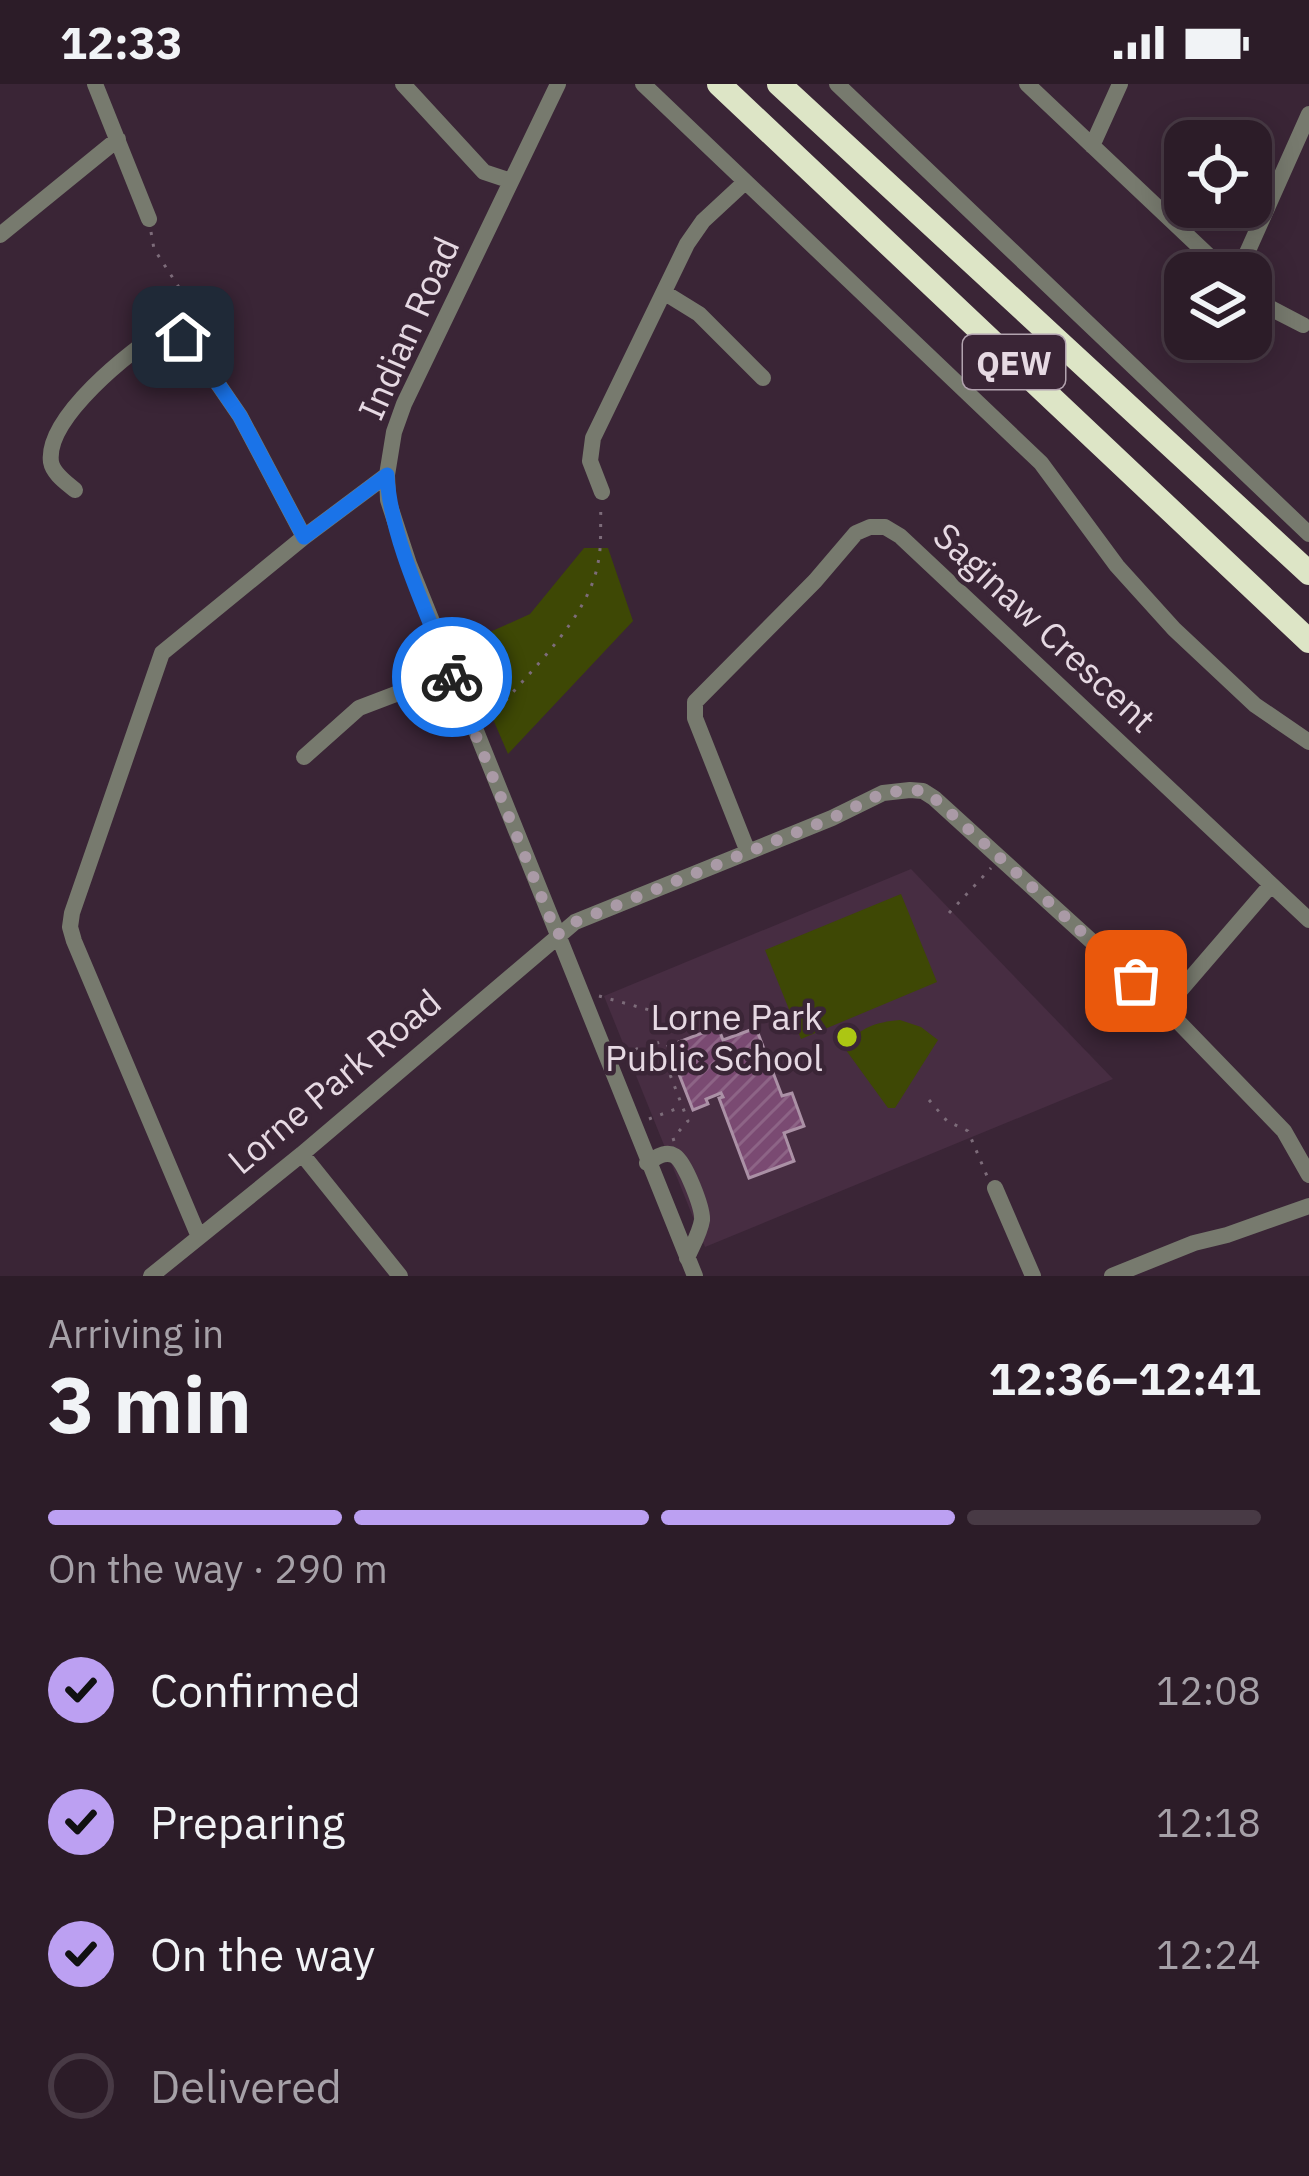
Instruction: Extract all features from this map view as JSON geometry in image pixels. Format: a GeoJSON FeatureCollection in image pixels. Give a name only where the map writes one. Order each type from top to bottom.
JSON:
{"type":"FeatureCollection","features":[{"type":"Feature","properties":{"kind":"highway","name":"QEW"},"geometry":{"type":"LineString","coordinates":[[718,84],[1309,641]]}},
{"type":"Feature","properties":{"kind":"highway","name":"QEW"},"geometry":{"type":"LineString","coordinates":[[779,84],[1309,572]]}},
{"type":"Feature","properties":{"kind":"street"},"geometry":{"type":"LineString","coordinates":[[95,84],[149,219]]}},
{"type":"Feature","properties":{"kind":"street"},"geometry":{"type":"LineString","coordinates":[[403,84],[484,172],[511,181]]}},
{"type":"Feature","properties":{"kind":"street","name":"Indian Road"},"geometry":{"type":"LineString","coordinates":[[558,84],[404,404],[394,432],[388,500],[451,673],[695,1276]]}},
{"type":"Feature","properties":{"kind":"street"},"geometry":{"type":"LineString","coordinates":[[643,84],[1041,463],[1117,566],[1174,629],[1256,705],[1309,742]]}},
{"type":"Feature","properties":{"kind":"street"},"geometry":{"type":"LineString","coordinates":[[837,84],[1309,534]]}},
{"type":"Feature","properties":{"kind":"street"},"geometry":{"type":"LineString","coordinates":[[1027,84],[1205,252]]}},
{"type":"Feature","properties":{"kind":"street"},"geometry":{"type":"LineString","coordinates":[[1092,146],[1120,84]]}},
{"type":"Feature","properties":{"kind":"street"},"geometry":{"type":"LineString","coordinates":[[1247,252],[1309,114]]}},
{"type":"Feature","properties":{"kind":"street"},"geometry":{"type":"LineString","coordinates":[[0,236],[118,139]]}},
{"type":"Feature","properties":{"kind":"street"},"geometry":{"type":"LineString","coordinates":[[602,492],[590,461],[593,438],[687,244],[703,220],[744,183]]}},
{"type":"Feature","properties":{"kind":"street"},"geometry":{"type":"LineString","coordinates":[[664,293],[699,314],[763,378]]}},
{"type":"Feature","properties":{"kind":"street"},"geometry":{"type":"LineString","coordinates":[[180,335],[191,306]]}},
{"type":"Feature","properties":{"kind":"street"},"geometry":{"type":"LineString","coordinates":[[1272,309],[1303,325]]}},
{"type":"Feature","properties":{"kind":"street"},"geometry":{"type":"LineString","coordinates":[[75,490],[51,463],[61,426],[96,382],[165,329],[192,346],[240,416],[304,537]]}},
{"type":"Feature","properties":{"kind":"street"},"geometry":{"type":"LineString","coordinates":[[199,1237],[74,941],[72,913],[162,653],[387,475]]}},
{"type":"Feature","properties":{"kind":"street","name":"Saginaw Crescent"},"geometry":{"type":"LineString","coordinates":[[748,852],[695,718],[694,702],[856,533],[885,527],[1309,920]]}},
{"type":"Feature","properties":{"kind":"street"},"geometry":{"type":"LineString","coordinates":[[304,758],[359,708],[451,673]]}},
{"type":"Feature","properties":{"kind":"street","name":"Lorne Park Road"},"geometry":{"type":"LineString","coordinates":[[151,1276],[575,922],[883,793],[923,791],[1001,858]]}},
{"type":"Feature","properties":{"kind":"street"},"geometry":{"type":"LineString","coordinates":[[1001,858],[1165,1008],[1284,1132],[1309,1175]]}},
{"type":"Feature","properties":{"kind":"street"},"geometry":{"type":"LineString","coordinates":[[1165,1008],[1271,885]]}},
{"type":"Feature","properties":{"kind":"street"},"geometry":{"type":"LineString","coordinates":[[302,1154],[400,1276]]}},
{"type":"Feature","properties":{"kind":"street"},"geometry":{"type":"LineString","coordinates":[[647,1163],[663,1154],[678,1158],[703,1213],[687,1258]]}},
{"type":"Feature","properties":{"kind":"street"},"geometry":{"type":"LineString","coordinates":[[995,1188],[1033,1276]]}},
{"type":"Feature","properties":{"kind":"street"},"geometry":{"type":"LineString","coordinates":[[1112,1276],[1194,1243],[1309,1206]]}},
{"type":"Feature","properties":{"kind":"path"},"geometry":{"type":"LineString","coordinates":[[149,219],[154,249],[191,306]]}},
{"type":"Feature","properties":{"kind":"path"},"geometry":{"type":"LineString","coordinates":[[490,719],[569,629],[584,599],[598,565],[602,492]]}},
{"type":"Feature","properties":{"kind":"path"},"geometry":{"type":"LineString","coordinates":[[472,676],[515,688]]}},
{"type":"Feature","properties":{"kind":"path"},"geometry":{"type":"LineString","coordinates":[[949,913],[1001,858]]}},
{"type":"Feature","properties":{"kind":"path"},"geometry":{"type":"LineString","coordinates":[[599,996],[653,1011]]}},
{"type":"Feature","properties":{"kind":"path"},"geometry":{"type":"LineString","coordinates":[[623,1054],[657,1041],[688,1121],[673,1138],[678,1158]]}},
{"type":"Feature","properties":{"kind":"path"},"geometry":{"type":"LineString","coordinates":[[929,1100],[947,1121],[968,1132],[995,1188]]}},
{"type":"Feature","properties":{"kind":"path"},"geometry":{"type":"LineString","coordinates":[[649,1119],[682,1106]]}},
{"type":"Feature","properties":{"kind":"shaded area","name":"Lorne Park Public School"},"geometry":{"type":"Polygon","coordinates":[[[911,869],[1113,1079],[705,1247],[604,996],[911,869]]]}},
{"type":"Feature","properties":{"kind":"green space"},"geometry":{"type":"Polygon","coordinates":[[[584,548],[608,548],[633,621],[508,754],[461,645],[530,614],[584,548]]]}},
{"type":"Feature","properties":{"kind":"green space"},"geometry":{"type":"Polygon","coordinates":[[[901,894],[937,982],[801,1039],[765,950],[901,894]]]}},
{"type":"Feature","properties":{"kind":"green space"},"geometry":{"type":"Polygon","coordinates":[[[900,1020],[938,1040],[895,1108],[888,1108],[843,1046],[869,1027],[900,1020]]]}},
{"type":"Feature","properties":{"kind":"building"},"geometry":{"type":"Polygon","coordinates":[[[718,1027],[723,1040],[756,1028],[782,1096],[792,1093],[804,1126],[784,1133],[794,1161],[749,1178],[721,1093],[693,1110],[668,1046],[718,1027]]]}},
{"type":"Feature","properties":{"kind":"way so far"},"geometry":{"type":"LineString","coordinates":[[452,677],[557,935],[575,922],[883,793],[923,791],[1136,981]]}},
{"type":"Feature","properties":{"kind":"place","name":"Lorne Park Public School"},"geometry":{"type":"Point","coordinates":[847,1037]}},
{"type":"Feature","properties":{"kind":"route"},"geometry":{"type":"LineString","coordinates":[[183,337],[240,416],[304,537],[387,475],[388,500],[452,677]]}}]}
